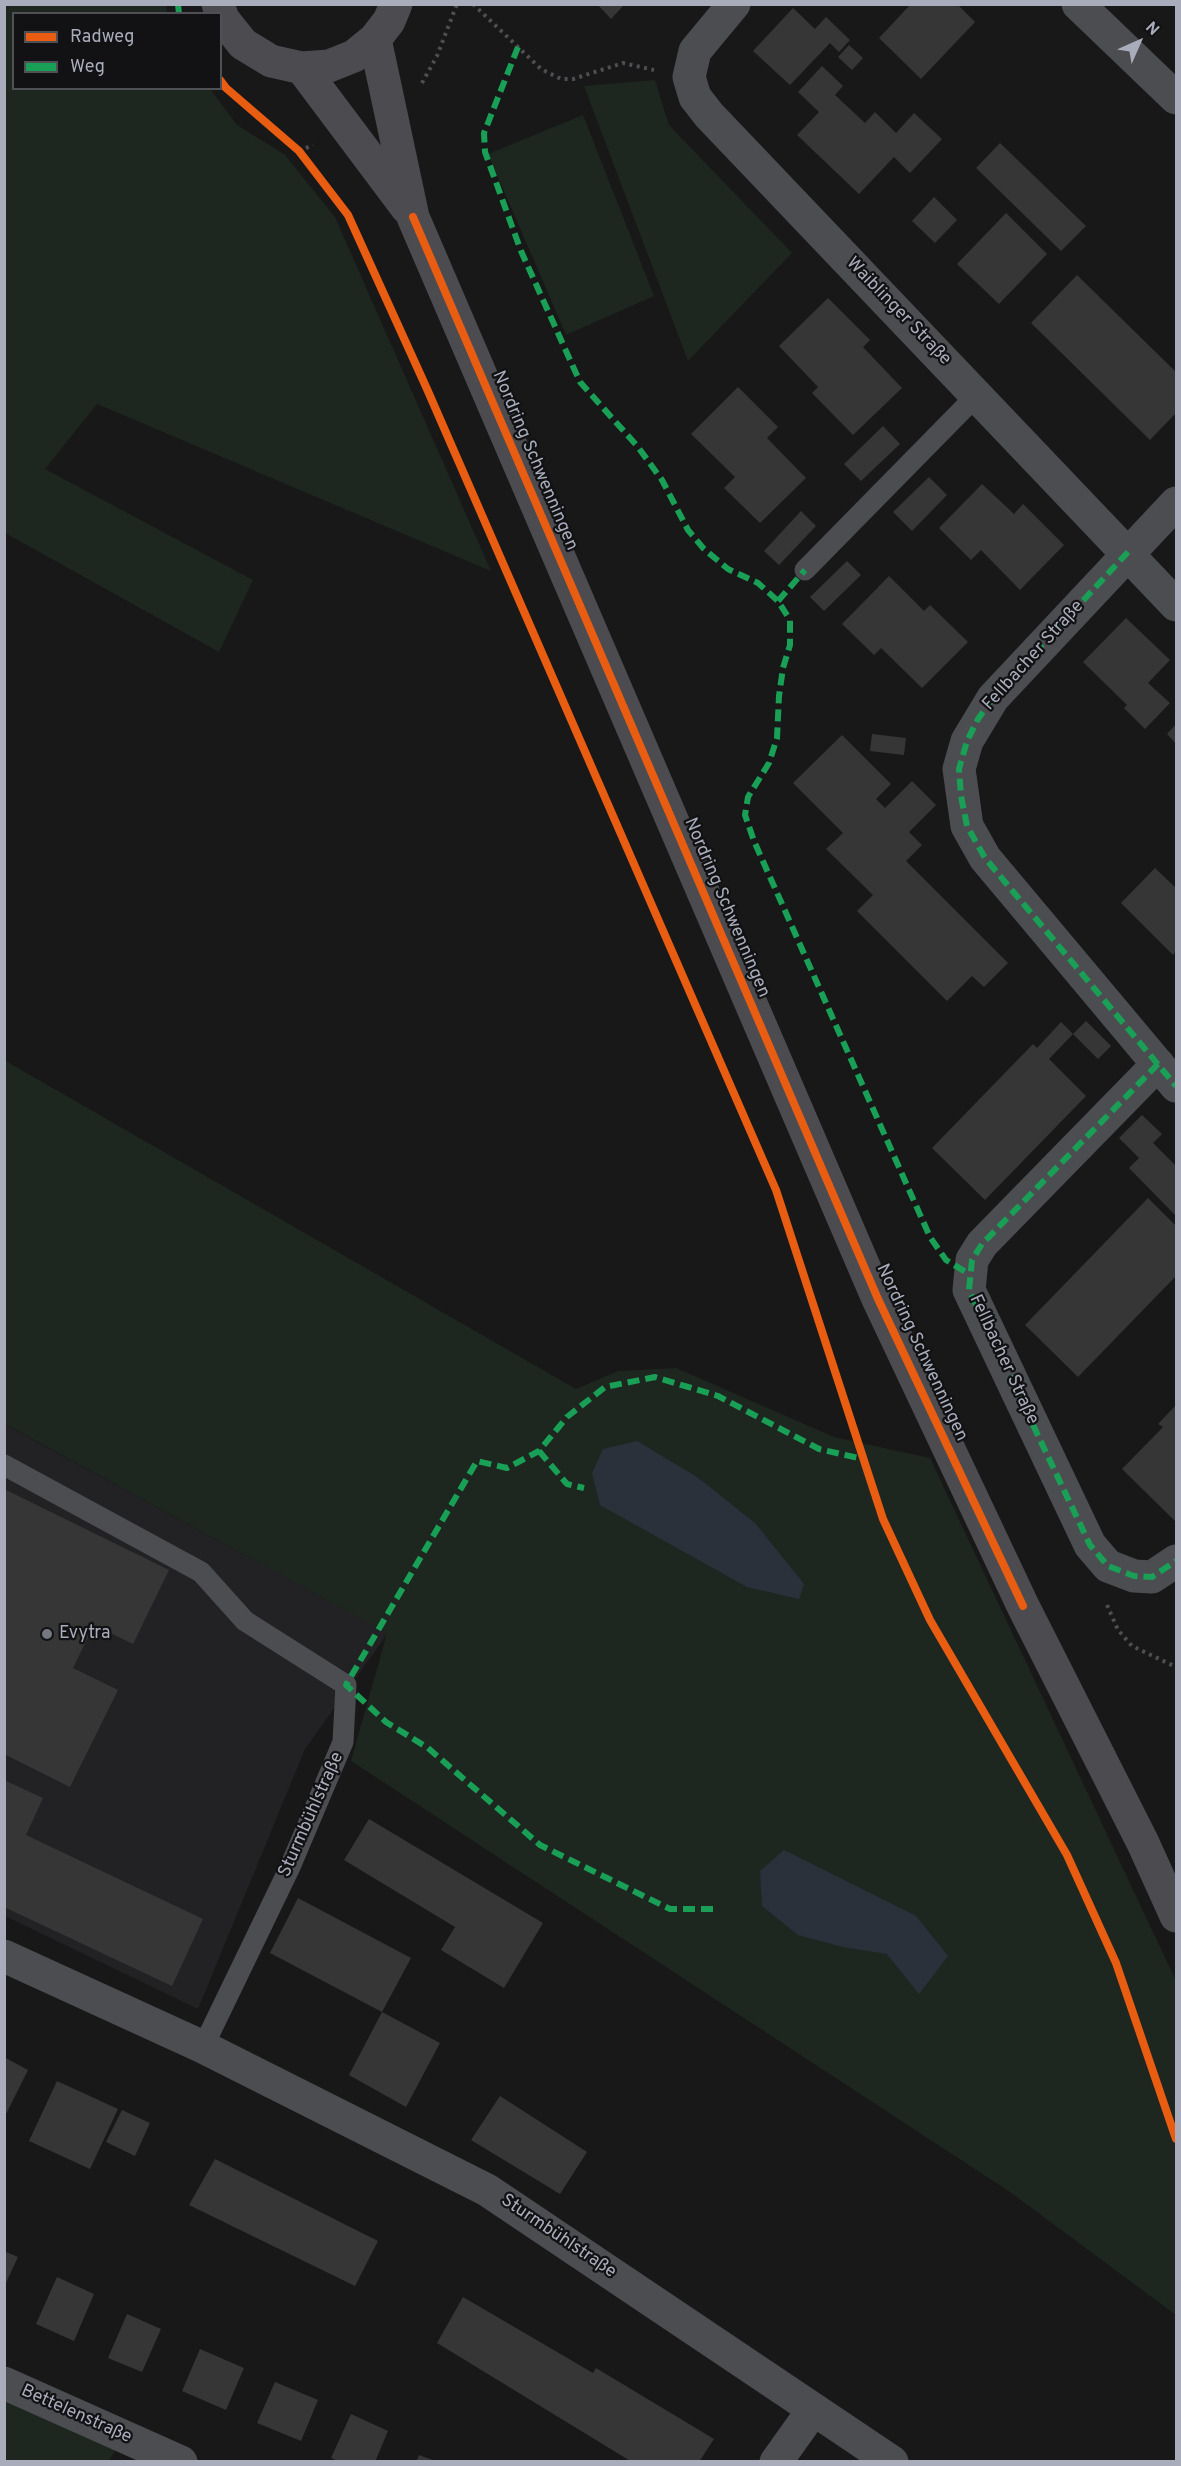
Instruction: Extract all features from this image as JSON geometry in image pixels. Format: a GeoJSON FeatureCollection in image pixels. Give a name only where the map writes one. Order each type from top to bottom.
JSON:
{"type":"FeatureCollection","features":[{"type":"Feature","properties":{"kind":"main road"},"geometry":{"type":"LineString","coordinates":[[222,16],[243,44],[271,61],[302,68],[329,66],[354,56],[375,39],[389,21],[396,4]]}},
{"type":"Feature","properties":{"kind":"main road","name":"Nordring Schwenningen"},"geometry":{"type":"LineString","coordinates":[[375,39],[413,217],[878,1299],[1023,1606],[1143,1843],[1176,1916]]}},
{"type":"Feature","properties":{"kind":"main road","name":"Nordring Schwenningen"},"geometry":{"type":"LineString","coordinates":[[302,68],[413,217]]}},
{"type":"Feature","properties":{"kind":"street"},"geometry":{"type":"LineString","coordinates":[[689,77],[695,51],[734,4]]}},
{"type":"Feature","properties":{"kind":"street"},"geometry":{"type":"LineString","coordinates":[[1078,4],[1176,98]]}},
{"type":"Feature","properties":{"kind":"street","name":"Waiblinger Straße"},"geometry":{"type":"LineString","coordinates":[[689,77],[695,97],[709,115],[1128,552],[1176,605]]}},
{"type":"Feature","properties":{"kind":"street","name":"Fellbacher Straße"},"geometry":{"type":"LineString","coordinates":[[1108,1566],[1090,1545],[969,1290],[969,1274],[972,1260],[982,1244],[1167,1075],[985,858],[967,826],[959,769],[967,741],[978,719],[993,698],[1176,503]]}},
{"type":"Feature","properties":{"kind":"street"},"geometry":{"type":"LineString","coordinates":[[1108,1566],[1134,1576],[1152,1577],[1176,1562]]}},
{"type":"Feature","properties":{"kind":"street","name":"Sturmbühlstraße"},"geometry":{"type":"LineString","coordinates":[[4,1956],[203,2047],[487,2190],[892,2462]]}},
{"type":"Feature","properties":{"kind":"street","name":"Bettelenstraße"},"geometry":{"type":"LineString","coordinates":[[4,2383],[166,2459]]}},
{"type":"Feature","properties":{"kind":"street"},"geometry":{"type":"LineString","coordinates":[[776,2462],[813,2410]]}},
{"type":"Feature","properties":{"kind":"lane"},"geometry":{"type":"LineString","coordinates":[[805,570],[977,395]]}},
{"type":"Feature","properties":{"kind":"lane","name":"Sturmbühlstraße"},"geometry":{"type":"LineString","coordinates":[[4,1465],[201,1572],[245,1621],[346,1685],[344,1742],[290,1867],[203,2047]]}},
{"type":"Feature","properties":{"kind":"path"},"geometry":{"type":"LineString","coordinates":[[420,86],[437,56],[457,4]]}},
{"type":"Feature","properties":{"kind":"path"},"geometry":{"type":"LineString","coordinates":[[473,4],[541,69],[561,79],[573,79],[623,63],[689,77]]}},
{"type":"Feature","properties":{"kind":"path"},"geometry":{"type":"LineString","coordinates":[[1108,1566],[1099,1587],[1118,1630],[1132,1646],[1176,1667]]}},
{"type":"Feature","properties":{"kind":"shaded area"},"geometry":{"type":"Polygon","coordinates":[[[5,4],[166,5],[167,12],[12,12],[12,90],[211,90],[237,125],[285,155],[335,217],[491,571],[97,404],[45,469],[253,580],[219,652],[5,533],[5,4]]]}},
{"type":"Feature","properties":{"kind":"shaded area"},"geometry":{"type":"Polygon","coordinates":[[[655,80],[669,125],[792,253],[688,361],[584,86],[655,80]]]}},
{"type":"Feature","properties":{"kind":"shaded area"},"geometry":{"type":"Polygon","coordinates":[[[583,115],[654,296],[566,335],[488,154],[583,115]]]}},
{"type":"Feature","properties":{"kind":"shaded area"},"geometry":{"type":"Polygon","coordinates":[[[4,1060],[576,1389],[618,1371],[676,1368],[834,1437],[930,1458],[1176,1981],[1176,2315],[1010,2192],[351,1761],[387,1633],[5,1424],[4,1060]]]}},
{"type":"Feature","properties":{"kind":"shaded area"},"geometry":{"type":"Polygon","coordinates":[[[4,1424],[388,1633],[305,1749],[198,2009],[5,1916],[4,1424]]]}},
{"type":"Feature","properties":{"kind":"shaded area"},"geometry":{"type":"Polygon","coordinates":[[[637,1441],[697,1477],[755,1523],[804,1584],[799,1599],[747,1587],[600,1505],[592,1473],[603,1449],[637,1441]]]}},
{"type":"Feature","properties":{"kind":"shaded area"},"geometry":{"type":"Polygon","coordinates":[[[784,1850],[916,1916],[948,1956],[919,1994],[887,1954],[843,1947],[798,1935],[762,1906],[760,1871],[784,1850]]]}},
{"type":"Feature","properties":{"kind":"shaded area"},"geometry":{"type":"Polygon","coordinates":[[[5,2395],[117,2447],[109,2461],[5,2462],[5,2395]]]}},
{"type":"Feature","properties":{"kind":"building"},"geometry":{"type":"Polygon","coordinates":[[[597,4],[625,4],[611,19],[597,4]]]}},
{"type":"Feature","properties":{"kind":"building"},"geometry":{"type":"Polygon","coordinates":[[[911,4],[957,4],[975,22],[921,79],[879,38],[911,4]]]}},
{"type":"Feature","properties":{"kind":"building"},"geometry":{"type":"Polygon","coordinates":[[[793,8],[815,29],[826,17],[850,40],[839,52],[830,43],[790,85],[753,51],[793,8]]]}},
{"type":"Feature","properties":{"kind":"building"},"geometry":{"type":"Polygon","coordinates":[[[849,45],[863,58],[852,70],[838,57],[849,45]]]}},
{"type":"Feature","properties":{"kind":"building"},"geometry":{"type":"Polygon","coordinates":[[[822,66],[843,86],[835,95],[865,123],[875,112],[896,133],[914,113],[942,139],[910,173],[894,157],[859,194],[797,135],[819,112],[798,92],[822,66]]]}},
{"type":"Feature","properties":{"kind":"building"},"geometry":{"type":"Polygon","coordinates":[[[1000,143],[1086,226],[1061,251],[976,168],[1000,143]]]}},
{"type":"Feature","properties":{"kind":"building"},"geometry":{"type":"Polygon","coordinates":[[[934,197],[957,220],[935,243],[912,221],[934,197]]]}},
{"type":"Feature","properties":{"kind":"building"},"geometry":{"type":"Polygon","coordinates":[[[1006,213],[1047,254],[999,304],[957,264],[1006,213]]]}},
{"type":"Feature","properties":{"kind":"building"},"geometry":{"type":"Polygon","coordinates":[[[1077,275],[1176,372],[1176,413],[1150,440],[1031,323],[1077,275]]]}},
{"type":"Feature","properties":{"kind":"building"},"geometry":{"type":"Polygon","coordinates":[[[828,298],[870,340],[863,347],[902,388],[853,435],[812,393],[818,387],[779,346],[828,298]]]}},
{"type":"Feature","properties":{"kind":"building"},"geometry":{"type":"Polygon","coordinates":[[[738,387],[778,427],[767,438],[806,478],[760,523],[724,488],[735,477],[691,434],[738,387]]]}},
{"type":"Feature","properties":{"kind":"building"},"geometry":{"type":"Polygon","coordinates":[[[883,426],[900,444],[861,481],[844,464],[883,426]]]}},
{"type":"Feature","properties":{"kind":"building"},"geometry":{"type":"Polygon","coordinates":[[[929,477],[947,495],[912,531],[893,512],[929,477]]]}},
{"type":"Feature","properties":{"kind":"building"},"geometry":{"type":"Polygon","coordinates":[[[982,484],[1014,514],[1023,504],[1064,545],[1020,590],[981,550],[971,560],[939,528],[982,484]]]}},
{"type":"Feature","properties":{"kind":"building"},"geometry":{"type":"Polygon","coordinates":[[[801,511],[816,526],[779,565],[764,551],[801,511]]]}},
{"type":"Feature","properties":{"kind":"building"},"geometry":{"type":"Polygon","coordinates":[[[847,561],[861,575],[824,611],[810,597],[847,561]]]}},
{"type":"Feature","properties":{"kind":"building"},"geometry":{"type":"Polygon","coordinates":[[[889,576],[924,611],[930,605],[968,642],[922,688],[881,648],[874,655],[842,624],[889,576]]]}},
{"type":"Feature","properties":{"kind":"building"},"geometry":{"type":"Polygon","coordinates":[[[1126,618],[1170,660],[1148,683],[1170,703],[1145,729],[1124,708],[1127,705],[1083,662],[1126,618]]]}},
{"type":"Feature","properties":{"kind":"building"},"geometry":{"type":"Polygon","coordinates":[[[1176,724],[1176,744],[1167,734],[1176,724]]]}},
{"type":"Feature","properties":{"kind":"building"},"geometry":{"type":"Polygon","coordinates":[[[872,734],[906,738],[904,755],[870,751],[872,734]]]}},
{"type":"Feature","properties":{"kind":"building"},"geometry":{"type":"Polygon","coordinates":[[[842,735],[891,784],[876,799],[885,808],[912,781],[936,805],[909,832],[922,845],[906,861],[1008,963],[984,987],[972,976],[947,1001],[857,911],[873,895],[826,849],[843,833],[793,783],[842,735]]]}},
{"type":"Feature","properties":{"kind":"building"},"geometry":{"type":"Polygon","coordinates":[[[1155,868],[1176,888],[1176,951],[1173,955],[1121,903],[1155,868]]]}},
{"type":"Feature","properties":{"kind":"building"},"geometry":{"type":"Polygon","coordinates":[[[1086,1021],[1111,1046],[1098,1059],[1073,1034],[1086,1021]]]}},
{"type":"Feature","properties":{"kind":"building"},"geometry":{"type":"Polygon","coordinates":[[[1061,1022],[1073,1034],[1049,1059],[1086,1096],[985,1200],[932,1148],[1033,1044],[1037,1048],[1061,1022]]]}},
{"type":"Feature","properties":{"kind":"building"},"geometry":{"type":"Polygon","coordinates":[[[1142,1115],[1162,1134],[1153,1143],[1176,1166],[1176,1216],[1129,1168],[1139,1158],[1119,1138],[1142,1115]]]}},
{"type":"Feature","properties":{"kind":"building"},"geometry":{"type":"Polygon","coordinates":[[[1148,1198],[1176,1226],[1176,1276],[1078,1377],[1025,1325],[1148,1198]]]}},
{"type":"Feature","properties":{"kind":"building"},"geometry":{"type":"Polygon","coordinates":[[[1176,1405],[1176,1522],[1122,1469],[1163,1427],[1158,1424],[1176,1405]]]}},
{"type":"Feature","properties":{"kind":"building","name":"Evytra"},"geometry":{"type":"Polygon","coordinates":[[[4,1489],[169,1570],[133,1644],[94,1625],[73,1668],[118,1690],[70,1787],[4,1754],[4,1489]]]}},
{"type":"Feature","properties":{"kind":"building"},"geometry":{"type":"Polygon","coordinates":[[[4,1780],[43,1798],[26,1835],[203,1919],[172,1986],[4,1907],[4,1780]]]}},
{"type":"Feature","properties":{"kind":"building"},"geometry":{"type":"Polygon","coordinates":[[[369,1819],[543,1923],[504,1988],[441,1950],[455,1927],[344,1860],[369,1819]]]}},
{"type":"Feature","properties":{"kind":"building"},"geometry":{"type":"Polygon","coordinates":[[[298,1898],[411,1958],[382,2012],[270,1953],[298,1898]]]}},
{"type":"Feature","properties":{"kind":"building"},"geometry":{"type":"Polygon","coordinates":[[[382,2012],[440,2043],[406,2107],[349,2075],[382,2012]]]}},
{"type":"Feature","properties":{"kind":"building"},"geometry":{"type":"Polygon","coordinates":[[[4,2057],[28,2070],[4,2118],[4,2057]]]}},
{"type":"Feature","properties":{"kind":"building"},"geometry":{"type":"Polygon","coordinates":[[[57,2081],[118,2109],[90,2169],[29,2141],[57,2081]]]}},
{"type":"Feature","properties":{"kind":"building"},"geometry":{"type":"Polygon","coordinates":[[[500,2096],[587,2152],[560,2194],[471,2140],[500,2096]]]}},
{"type":"Feature","properties":{"kind":"building"},"geometry":{"type":"Polygon","coordinates":[[[122,2110],[150,2123],[135,2156],[106,2142],[122,2110]]]}},
{"type":"Feature","properties":{"kind":"building"},"geometry":{"type":"Polygon","coordinates":[[[215,2159],[378,2241],[355,2286],[189,2205],[215,2159]]]}},
{"type":"Feature","properties":{"kind":"building"},"geometry":{"type":"Polygon","coordinates":[[[4,2251],[18,2257],[4,2287],[4,2251]]]}},
{"type":"Feature","properties":{"kind":"building"},"geometry":{"type":"Polygon","coordinates":[[[57,2277],[94,2294],[74,2341],[36,2324],[57,2277]]]}},
{"type":"Feature","properties":{"kind":"building"},"geometry":{"type":"Polygon","coordinates":[[[463,2297],[593,2373],[596,2368],[714,2439],[699,2462],[632,2462],[437,2343],[463,2297]]]}},
{"type":"Feature","properties":{"kind":"building"},"geometry":{"type":"Polygon","coordinates":[[[127,2314],[161,2329],[142,2372],[108,2358],[127,2314]]]}},
{"type":"Feature","properties":{"kind":"building"},"geometry":{"type":"Polygon","coordinates":[[[200,2349],[244,2368],[226,2410],[182,2391],[200,2349]]]}},
{"type":"Feature","properties":{"kind":"building"},"geometry":{"type":"Polygon","coordinates":[[[275,2382],[318,2400],[301,2441],[257,2423],[275,2382]]]}},
{"type":"Feature","properties":{"kind":"building"},"geometry":{"type":"Polygon","coordinates":[[[351,2414],[388,2431],[375,2462],[340,2462],[331,2458],[351,2414]]]}},
{"type":"Feature","properties":{"kind":"building"},"geometry":{"type":"Polygon","coordinates":[[[419,2455],[435,2461],[435,2462],[416,2462],[419,2455]]]}},
{"type":"Feature","properties":{"kind":"marked path"},"geometry":{"type":"LineString","coordinates":[[178,4],[179,12]]}},
{"type":"Feature","properties":{"kind":"marked path"},"geometry":{"type":"LineString","coordinates":[[518,47],[484,133],[485,152],[521,251],[580,382],[638,447],[662,480],[688,530],[704,549],[728,569],[758,583],[778,601],[790,620],[790,645],[783,668],[779,696],[777,738],[769,763],[748,797],[745,815],[754,841],[930,1237],[946,1260],[969,1274]]}},
{"type":"Feature","properties":{"kind":"marked path"},"geometry":{"type":"LineString","coordinates":[[1128,552],[993,698],[978,719],[967,741],[959,769],[961,796],[967,826],[985,858],[1176,1086]]}},
{"type":"Feature","properties":{"kind":"marked path"},"geometry":{"type":"LineString","coordinates":[[778,601],[805,570]]}},
{"type":"Feature","properties":{"kind":"marked path"},"geometry":{"type":"LineString","coordinates":[[1158,1064],[982,1244],[972,1260],[969,1290],[1090,1545],[1108,1566],[1134,1576],[1152,1577],[1176,1561]]}},
{"type":"Feature","properties":{"kind":"marked path"},"geometry":{"type":"LineString","coordinates":[[713,1909],[670,1909],[540,1845],[428,1748],[386,1722],[346,1685],[477,1461],[507,1468],[539,1451],[567,1417],[605,1387],[655,1377],[718,1396],[819,1449],[863,1459]]}},
{"type":"Feature","properties":{"kind":"marked path"},"geometry":{"type":"LineString","coordinates":[[539,1451],[567,1484],[584,1488]]}},
{"type":"Feature","properties":{"kind":"cycle path"},"geometry":{"type":"LineString","coordinates":[[222,83],[299,151],[348,215],[427,389],[776,1190],[883,1519],[930,1620],[1067,1855],[1116,1963],[1176,2139]]}},
{"type":"Feature","properties":{"kind":"cycle path"},"geometry":{"type":"LineString","coordinates":[[413,217],[878,1299],[1023,1606]]}},
{"type":"Feature","properties":{"kind":"place","name":"Evytra"},"geometry":{"type":"Point","coordinates":[47,1634]}}]}
